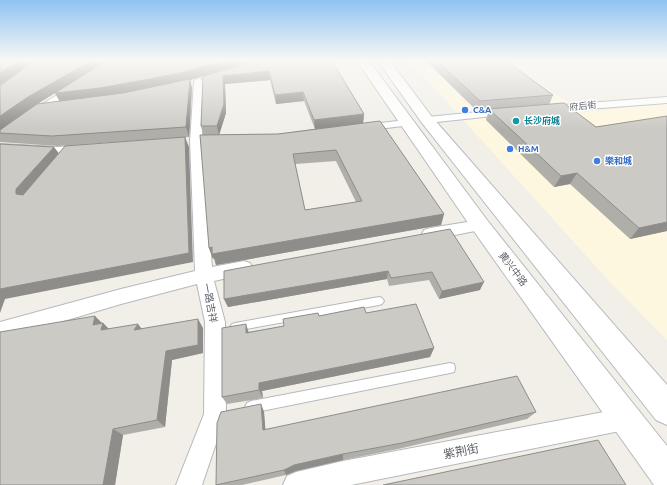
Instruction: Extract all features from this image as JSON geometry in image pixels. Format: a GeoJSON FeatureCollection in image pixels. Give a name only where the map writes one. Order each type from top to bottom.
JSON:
{"type":"FeatureCollection","features":[{"type":"Feature","properties":{"kind":"main road","name":"黄兴中路"},"geometry":{"type":"LineString","coordinates":[[383,84],[667,409]]}},
{"type":"Feature","properties":{"kind":"main road","name":"黄兴中路"},"geometry":{"type":"LineString","coordinates":[[396,84],[417,121],[480,225],[667,474]]}},
{"type":"Feature","properties":{"kind":"street"},"geometry":{"type":"LineString","coordinates":[[22,121],[39,108],[80,84]]}},
{"type":"Feature","properties":{"kind":"street","name":"一路吉祥"},"geometry":{"type":"LineString","coordinates":[[189,485],[219,413],[215,331],[204,275],[198,141],[199,84]]}},
{"type":"Feature","properties":{"kind":"street","name":"府后街"},"geometry":{"type":"LineString","coordinates":[[538,110],[667,100]]}},
{"type":"Feature","properties":{"kind":"street"},"geometry":{"type":"LineString","coordinates":[[39,108],[60,107]]}},
{"type":"Feature","properties":{"kind":"street"},"geometry":{"type":"LineString","coordinates":[[347,130],[417,121],[522,111]]}},
{"type":"Feature","properties":{"kind":"street"},"geometry":{"type":"LineString","coordinates":[[0,148],[69,152],[95,148]]}},
{"type":"Feature","properties":{"kind":"street"},"geometry":{"type":"LineString","coordinates":[[419,236],[480,225]]}},
{"type":"Feature","properties":{"kind":"street"},"geometry":{"type":"LineString","coordinates":[[0,332],[106,300],[204,275],[258,266]]}},
{"type":"Feature","properties":{"kind":"street","name":"紫荆街"},"geometry":{"type":"LineString","coordinates":[[296,485],[344,480],[625,419]]}},
{"type":"Feature","properties":{"kind":"lane"},"geometry":{"type":"LineString","coordinates":[[215,331],[379,301]]}},
{"type":"Feature","properties":{"kind":"lane"},"geometry":{"type":"LineString","coordinates":[[238,409],[450,368]]}},
{"type":"Feature","properties":{"kind":"shaded area"},"geometry":{"type":"Polygon","coordinates":[[[430,84],[539,84],[585,112],[667,103],[667,340],[610,282],[430,84]]]}},
{"type":"Feature","properties":{"kind":"building"},"geometry":{"type":"Polygon","coordinates":[[[3,84],[51,84],[0,116],[0,86],[3,84]]]}},
{"type":"Feature","properties":{"kind":"building"},"geometry":{"type":"Polygon","coordinates":[[[70,84],[124,84],[100,88],[55,93],[70,84]]]}},
{"type":"Feature","properties":{"kind":"building"},"geometry":{"type":"Polygon","coordinates":[[[168,84],[190,84],[186,127],[52,136],[0,133],[0,130],[37,104],[123,93],[168,84]]]}},
{"type":"Feature","properties":{"kind":"building"},"geometry":{"type":"Polygon","coordinates":[[[203,84],[223,84],[224,104],[217,126],[201,126],[203,84]]]}},
{"type":"Feature","properties":{"kind":"building"},"geometry":{"type":"Polygon","coordinates":[[[272,84],[346,84],[364,114],[314,120],[303,92],[275,95],[272,84]]]}},
{"type":"Feature","properties":{"kind":"building"},"geometry":{"type":"Polygon","coordinates":[[[461,84],[537,84],[553,95],[480,101],[461,84]]]}},
{"type":"Feature","properties":{"kind":"building","name":"樂和城"},"geometry":{"type":"Polygon","coordinates":[[[564,103],[596,127],[667,116],[667,222],[639,228],[577,173],[561,176],[489,109],[564,103]]]}},
{"type":"Feature","properties":{"kind":"building"},"geometry":{"type":"Polygon","coordinates":[[[380,121],[444,214],[212,254],[212,247],[209,248],[200,135],[278,134],[380,121]],[[336,150],[293,154],[305,210],[362,201],[336,150]]]}},
{"type":"Feature","properties":{"kind":"building"},"geometry":{"type":"Polygon","coordinates":[[[185,137],[189,253],[0,289],[0,144],[54,147],[16,189],[16,194],[23,195],[65,146],[185,137]]]}},
{"type":"Feature","properties":{"kind":"building"},"geometry":{"type":"Polygon","coordinates":[[[450,229],[484,282],[442,291],[432,272],[391,278],[388,271],[224,299],[224,271],[450,229]]]}},
{"type":"Feature","properties":{"kind":"building"},"geometry":{"type":"Polygon","coordinates":[[[416,304],[434,348],[259,383],[259,390],[222,397],[222,328],[246,324],[246,333],[284,326],[283,319],[318,313],[319,316],[364,307],[366,313],[416,304]]]}},
{"type":"Feature","properties":{"kind":"building"},"geometry":{"type":"Polygon","coordinates":[[[95,316],[93,325],[103,323],[101,330],[138,324],[134,330],[198,319],[198,345],[166,351],[157,420],[113,429],[103,485],[0,485],[0,332],[95,316]]]}},
{"type":"Feature","properties":{"kind":"building"},"geometry":{"type":"Polygon","coordinates":[[[517,376],[536,412],[402,443],[294,465],[284,470],[216,485],[217,423],[221,412],[261,404],[263,430],[517,376]]]}},
{"type":"Feature","properties":{"kind":"building"},"geometry":{"type":"Polygon","coordinates":[[[598,440],[626,485],[383,485],[598,440]]]}},
{"type":"Feature","properties":{"kind":"place","name":"C&A"},"geometry":{"type":"Point","coordinates":[465,110]}},
{"type":"Feature","properties":{"kind":"place","name":"长沙府城"},"geometry":{"type":"Point","coordinates":[516,121]}},
{"type":"Feature","properties":{"kind":"place","name":"H&M"},"geometry":{"type":"Point","coordinates":[510,149]}},
{"type":"Feature","properties":{"kind":"place","name":"樂和城"},"geometry":{"type":"Point","coordinates":[597,161]}}]}
